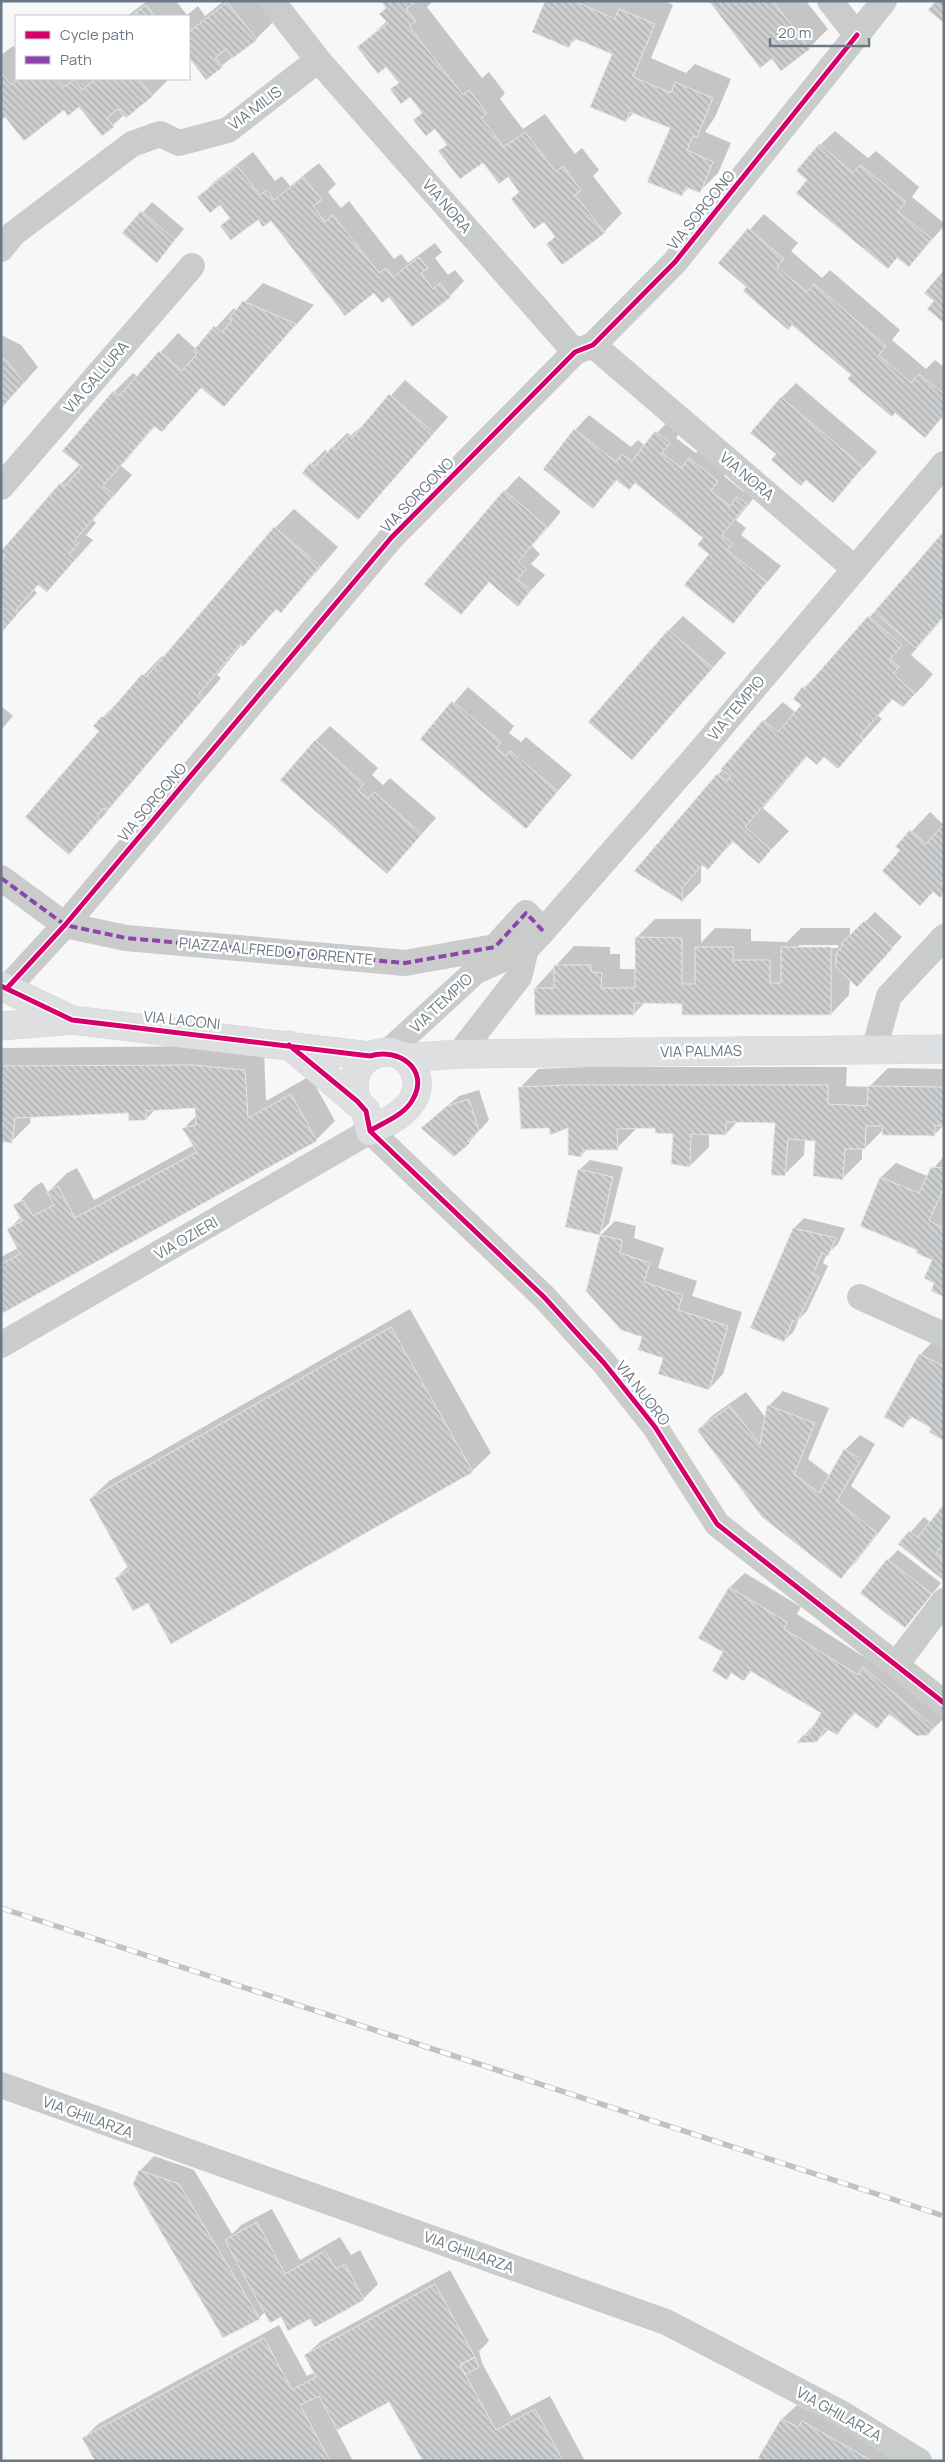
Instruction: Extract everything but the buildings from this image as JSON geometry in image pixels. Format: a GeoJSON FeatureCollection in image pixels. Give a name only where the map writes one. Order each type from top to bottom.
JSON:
{"type":"FeatureCollection","features":[{"type":"Feature","properties":{"kind":"street"},"geometry":{"type":"LineString","coordinates":[[272,1],[318,60]]}},
{"type":"Feature","properties":{"kind":"street"},"geometry":{"type":"LineString","coordinates":[[830,1],[857,35]]}},
{"type":"Feature","properties":{"kind":"street","name":"VIA SORGONO"},"geometry":{"type":"LineString","coordinates":[[5,987],[64,925],[392,538],[675,262],[884,1]]}},
{"type":"Feature","properties":{"kind":"street","name":"VIA MILIS"},"geometry":{"type":"LineString","coordinates":[[1,249],[13,234],[132,144],[160,134],[179,143],[228,130],[318,60]]}},
{"type":"Feature","properties":{"kind":"street","name":"VIA NORA"},"geometry":{"type":"LineString","coordinates":[[318,60],[584,349],[855,569]]}},
{"type":"Feature","properties":{"kind":"street","name":"VIA GALLURA"},"geometry":{"type":"LineString","coordinates":[[1,487],[192,266]]}},
{"type":"Feature","properties":{"kind":"street","name":"VIA TEMPIO"},"geometry":{"type":"LineString","coordinates":[[459,1054],[519,977],[534,940],[944,464]]}},
{"type":"Feature","properties":{"kind":"street","name":"PIAZZA ALFREDO TORRENTE"},"geometry":{"type":"LineString","coordinates":[[1,878],[64,925],[126,938],[404,963],[495,947],[526,913],[534,940]]}},
{"type":"Feature","properties":{"kind":"street"},"geometry":{"type":"LineString","coordinates":[[874,1050],[889,996],[944,937]]}},
{"type":"Feature","properties":{"kind":"street","name":"VIA TEMPIO"},"geometry":{"type":"LineString","coordinates":[[387,1056],[476,971],[534,940]]}},
{"type":"Feature","properties":{"kind":"street"},"geometry":{"type":"LineString","coordinates":[[5,987],[72,1020]]}},
{"type":"Feature","properties":{"kind":"street","name":"VIA LACONI"},"geometry":{"type":"LineString","coordinates":[[1,1026],[72,1020],[289,1045]]}},
{"type":"Feature","properties":{"kind":"street"},"geometry":{"type":"LineString","coordinates":[[289,1045],[387,1056],[459,1054]]}},
{"type":"Feature","properties":{"kind":"street"},"geometry":{"type":"LineString","coordinates":[[289,1045],[364,1114],[383,1117],[400,1113],[408,1107],[417,1091],[459,1054]]}},
{"type":"Feature","properties":{"kind":"street","name":"VIA PALMAS"},"geometry":{"type":"LineString","coordinates":[[459,1054],[944,1049]]}},
{"type":"Feature","properties":{"kind":"street"},"geometry":{"type":"LineString","coordinates":[[364,1114],[354,1091],[355,1076],[362,1062],[387,1056],[415,1072],[417,1091]]}},
{"type":"Feature","properties":{"kind":"street","name":"VIA OZIERI"},"geometry":{"type":"LineString","coordinates":[[1,1345],[364,1114]]}},
{"type":"Feature","properties":{"kind":"street","name":"VIA NUORO"},"geometry":{"type":"LineString","coordinates":[[364,1114],[544,1298],[604,1363],[655,1427],[717,1524],[944,1703]]}},
{"type":"Feature","properties":{"kind":"street"},"geometry":{"type":"LineString","coordinates":[[860,1297],[944,1335]]}},
{"type":"Feature","properties":{"kind":"street"},"geometry":{"type":"LineString","coordinates":[[896,1665],[944,1602]]}},
{"type":"Feature","properties":{"kind":"street","name":"VIA GHILARZA"},"geometry":{"type":"LineString","coordinates":[[1,2085],[666,2322],[841,2413],[918,2461]]}},
{"type":"Feature","properties":{"kind":"railway"},"geometry":{"type":"LineString","coordinates":[[1,1908],[944,2216]]}},
{"type":"Feature","properties":{"kind":"marked path"},"geometry":{"type":"LineString","coordinates":[[1,878],[65,925],[126,938],[405,963],[495,947],[526,913],[543,931]]}},
{"type":"Feature","properties":{"kind":"cycle path"},"geometry":{"type":"LineString","coordinates":[[8,987],[65,925],[391,538],[575,352],[593,345],[675,262],[857,35]]}},
{"type":"Feature","properties":{"kind":"cycle path"},"geometry":{"type":"LineString","coordinates":[[1,986],[72,1020],[370,1056],[391,1055],[400,1058],[414,1070],[417,1078],[417,1088],[413,1099],[400,1114],[370,1131]]}},
{"type":"Feature","properties":{"kind":"cycle path"},"geometry":{"type":"LineString","coordinates":[[289,1045],[357,1101],[366,1111],[370,1131]]}},
{"type":"Feature","properties":{"kind":"cycle path"},"geometry":{"type":"LineString","coordinates":[[370,1131],[544,1297],[604,1363],[655,1427],[717,1524],[944,1703]]}}]}
